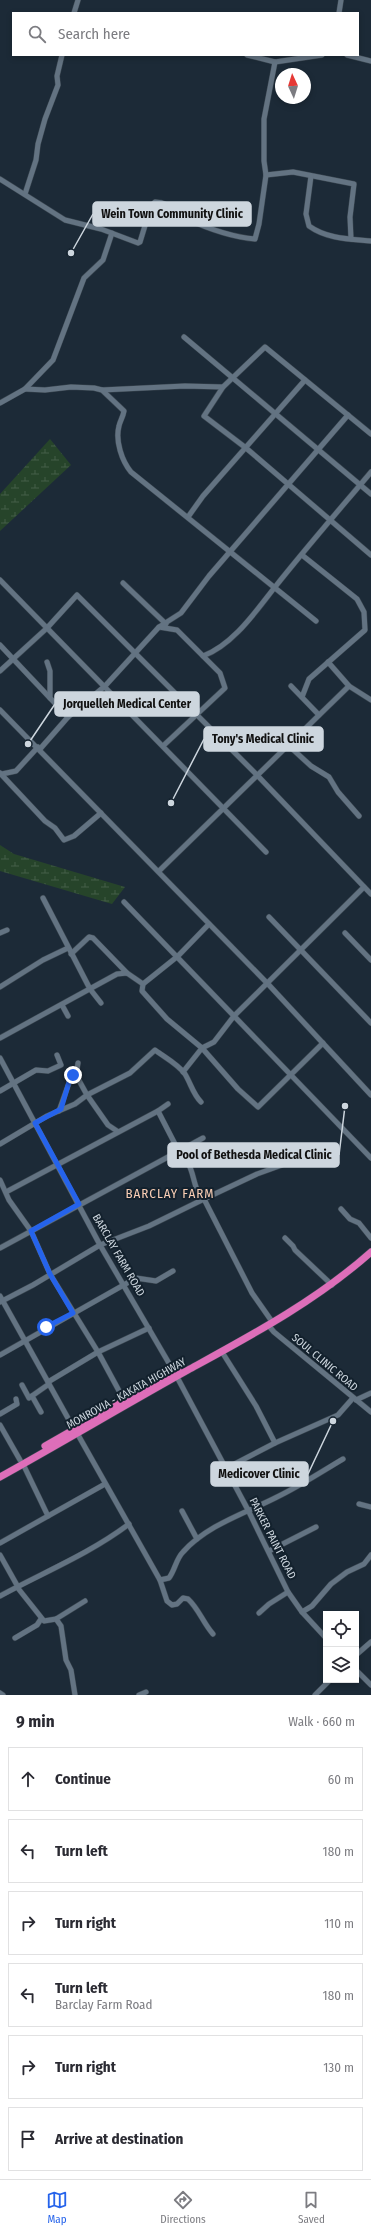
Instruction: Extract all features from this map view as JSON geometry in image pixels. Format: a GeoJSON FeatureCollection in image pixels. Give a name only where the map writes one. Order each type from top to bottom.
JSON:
{"type":"FeatureCollection","features":[{"type":"Feature","properties":{"kind":"highway","name":"MONROVIA - KAKATA HIGHWAY"},"geometry":{"type":"LineString","coordinates":[[76,1431],[124,1400],[256,1334],[332,1285],[371,1252]]}},
{"type":"Feature","properties":{"kind":"highway","name":"MONROVIA - KAKATA HIGHWAY"},"geometry":{"type":"LineString","coordinates":[[0,1472],[21,1462],[254,1331],[268,1325]]}},
{"type":"Feature","properties":{"kind":"highway","name":"MONROVIA - KAKATA HIGHWAY"},"geometry":{"type":"LineString","coordinates":[[0,1477],[21,1462]]}},
{"type":"Feature","properties":{"kind":"street"},"geometry":{"type":"LineString","coordinates":[[74,12],[78,0]]}},
{"type":"Feature","properties":{"kind":"street"},"geometry":{"type":"LineString","coordinates":[[339,12],[341,0]]}},
{"type":"Feature","properties":{"kind":"street"},"geometry":{"type":"LineString","coordinates":[[25,194],[36,160],[38,144],[45,119],[58,85],[57,76],[62,56]]}},
{"type":"Feature","properties":{"kind":"street"},"geometry":{"type":"LineString","coordinates":[[251,56],[275,62],[315,56]]}},
{"type":"Feature","properties":{"kind":"street"},"geometry":{"type":"LineString","coordinates":[[351,56],[371,61]]}},
{"type":"Feature","properties":{"kind":"street"},"geometry":{"type":"LineString","coordinates":[[0,179],[65,220],[140,242],[151,206],[155,202],[162,202],[178,211],[185,218],[215,231],[255,239],[266,175],[264,161],[264,119],[275,62]]}},
{"type":"Feature","properties":{"kind":"street"},"geometry":{"type":"LineString","coordinates":[[266,175],[293,172],[354,184],[350,217],[351,239]]}},
{"type":"Feature","properties":{"kind":"street"},"geometry":{"type":"LineString","coordinates":[[311,176],[306,214],[307,224],[324,235],[371,242]]}},
{"type":"Feature","properties":{"kind":"street"},"geometry":{"type":"LineString","coordinates":[[0,403],[25,389],[53,360],[84,278],[103,260],[112,234]]}},
{"type":"Feature","properties":{"kind":"street"},"geometry":{"type":"LineString","coordinates":[[184,338],[359,486],[371,494]]}},
{"type":"Feature","properties":{"kind":"street"},"geometry":{"type":"LineString","coordinates":[[371,434],[266,347],[223,387],[204,416],[246,448],[331,519],[371,555]]}},
{"type":"Feature","properties":{"kind":"street"},"geometry":{"type":"LineString","coordinates":[[188,517],[203,496],[305,380]]}},
{"type":"Feature","properties":{"kind":"street"},"geometry":{"type":"LineString","coordinates":[[25,389],[44,390],[71,387],[102,390],[185,386],[223,387]]}},
{"type":"Feature","properties":{"kind":"street"},"geometry":{"type":"LineString","coordinates":[[102,390],[124,411],[118,434],[124,464],[131,472],[316,621]]}},
{"type":"Feature","properties":{"kind":"street"},"geometry":{"type":"LineString","coordinates":[[11,785],[12,776],[16,771],[68,717],[105,686],[133,654],[159,628],[181,613],[288,484],[348,415]]}},
{"type":"Feature","properties":{"kind":"street"},"geometry":{"type":"LineString","coordinates":[[203,656],[214,652],[255,614],[274,587],[371,472]]}},
{"type":"Feature","properties":{"kind":"street"},"geometry":{"type":"LineString","coordinates":[[302,555],[357,599],[364,612],[365,630],[309,679],[302,697]]}},
{"type":"Feature","properties":{"kind":"street"},"geometry":{"type":"LineString","coordinates":[[0,580],[266,852]]}},
{"type":"Feature","properties":{"kind":"street"},"geometry":{"type":"LineString","coordinates":[[123,583],[166,624]]}},
{"type":"Feature","properties":{"kind":"street"},"geometry":{"type":"LineString","coordinates":[[0,671],[48,628],[77,595],[133,654],[256,774],[371,894]]}},
{"type":"Feature","properties":{"kind":"street"},"geometry":{"type":"LineString","coordinates":[[159,628],[177,630],[220,673],[225,688],[197,716],[162,746]]}},
{"type":"Feature","properties":{"kind":"street"},"geometry":{"type":"LineString","coordinates":[[0,645],[12,659],[33,678],[68,717]]}},
{"type":"Feature","properties":{"kind":"street"},"geometry":{"type":"LineString","coordinates":[[47,662],[50,671],[50,698]]}},
{"type":"Feature","properties":{"kind":"street"},"geometry":{"type":"LineString","coordinates":[[328,662],[349,686],[371,700]]}},
{"type":"Feature","properties":{"kind":"street"},"geometry":{"type":"LineString","coordinates":[[291,686],[319,714]]}},
{"type":"Feature","properties":{"kind":"street"},"geometry":{"type":"LineString","coordinates":[[159,871],[224,808],[256,774],[349,686]]}},
{"type":"Feature","properties":{"kind":"street"},"geometry":{"type":"LineString","coordinates":[[0,710],[39,748],[268,984],[324,1043],[354,1079],[371,1096]]}},
{"type":"Feature","properties":{"kind":"street"},"geometry":{"type":"LineString","coordinates":[[288,745],[311,766],[329,777],[338,792],[359,816]]}},
{"type":"Feature","properties":{"kind":"street"},"geometry":{"type":"LineString","coordinates":[[1,773],[16,771]]}},
{"type":"Feature","properties":{"kind":"street"},"geometry":{"type":"LineString","coordinates":[[1,773],[45,821],[55,828],[64,840],[74,836],[101,813]]}},
{"type":"Feature","properties":{"kind":"street"},"geometry":{"type":"LineString","coordinates":[[183,1072],[202,1048],[214,1042],[234,1016],[364,888]]}},
{"type":"Feature","properties":{"kind":"street"},"geometry":{"type":"LineString","coordinates":[[43,898],[90,989],[101,1003]]}},
{"type":"Feature","properties":{"kind":"street"},"geometry":{"type":"LineString","coordinates":[[124,902],[178,956],[371,1158]]}},
{"type":"Feature","properties":{"kind":"street"},"geometry":{"type":"LineString","coordinates":[[269,917],[300,951],[370,1020]]}},
{"type":"Feature","properties":{"kind":"street"},"geometry":{"type":"LineString","coordinates":[[209,924],[178,956],[143,984],[142,991],[167,1019],[202,1048],[238,1089],[258,1107],[324,1043]]}},
{"type":"Feature","properties":{"kind":"street"},"geometry":{"type":"LineString","coordinates":[[0,933],[7,930]]}},
{"type":"Feature","properties":{"kind":"street"},"geometry":{"type":"LineString","coordinates":[[345,933],[371,960]]}},
{"type":"Feature","properties":{"kind":"street"},"geometry":{"type":"LineString","coordinates":[[71,954],[89,937],[93,938],[127,973],[143,984]]}},
{"type":"Feature","properties":{"kind":"street"},"geometry":{"type":"LineString","coordinates":[[0,987],[43,960],[68,948]]}},
{"type":"Feature","properties":{"kind":"street"},"geometry":{"type":"LineString","coordinates":[[0,1038],[117,974],[127,973]]}},
{"type":"Feature","properties":{"kind":"street"},"geometry":{"type":"LineString","coordinates":[[62,1004],[68,1016]]}},
{"type":"Feature","properties":{"kind":"street"},"geometry":{"type":"LineString","coordinates":[[0,1144],[35,1123],[75,1104],[87,1095],[130,1073],[154,1050],[167,1058],[183,1072],[194,1095],[201,1102]]}},
{"type":"Feature","properties":{"kind":"street"},"geometry":{"type":"LineString","coordinates":[[0,1091],[36,1070],[48,1071],[61,1066],[57,1055]]}},
{"type":"Feature","properties":{"kind":"street","name":"BARCLAY FARM ROAD"},"geometry":{"type":"LineString","coordinates":[[0,1058],[100,1245],[176,1375]]}},
{"type":"Feature","properties":{"kind":"street"},"geometry":{"type":"LineString","coordinates":[[59,1111],[69,1082],[76,1073],[78,1063]]}},
{"type":"Feature","properties":{"kind":"street"},"geometry":{"type":"LineString","coordinates":[[76,1073],[87,1095],[108,1124],[117,1131]]}},
{"type":"Feature","properties":{"kind":"street"},"geometry":{"type":"LineString","coordinates":[[6,1192],[168,1104]]}},
{"type":"Feature","properties":{"kind":"street"},"geometry":{"type":"LineString","coordinates":[[158,1110],[176,1144],[174,1154]]}},
{"type":"Feature","properties":{"kind":"street"},"geometry":{"type":"LineString","coordinates":[[0,1248],[203,1138]]}},
{"type":"Feature","properties":{"kind":"street","name":"SOUL CLINIC ROAD"},"geometry":{"type":"LineString","coordinates":[[174,1154],[183,1163],[188,1163],[193,1175],[196,1190],[204,1199],[268,1325],[274,1332],[371,1412]]}},
{"type":"Feature","properties":{"kind":"street"},"geometry":{"type":"LineString","coordinates":[[2,1301],[100,1245],[149,1226],[257,1174],[282,1165]]}},
{"type":"Feature","properties":{"kind":"street"},"geometry":{"type":"LineString","coordinates":[[0,1180],[13,1206],[31,1231],[50,1274],[98,1352],[124,1400]]}},
{"type":"Feature","properties":{"kind":"street"},"geometry":{"type":"LineString","coordinates":[[341,1209],[350,1219],[359,1223],[371,1238]]}},
{"type":"Feature","properties":{"kind":"street"},"geometry":{"type":"LineString","coordinates":[[285,1238],[295,1250],[332,1285]]}},
{"type":"Feature","properties":{"kind":"street"},"geometry":{"type":"LineString","coordinates":[[0,1355],[24,1340],[125,1286],[136,1278],[156,1281],[173,1271]]}},
{"type":"Feature","properties":{"kind":"street"},"geometry":{"type":"LineString","coordinates":[[0,1296],[160,1580],[167,1600],[172,1605],[177,1604],[183,1598],[188,1599],[195,1605],[205,1626],[213,1634]]}},
{"type":"Feature","properties":{"kind":"street"},"geometry":{"type":"LineString","coordinates":[[22,1385],[29,1398],[49,1383],[98,1352],[149,1328]]}},
{"type":"Feature","properties":{"kind":"street"},"geometry":{"type":"LineString","coordinates":[[222,1352],[256,1406],[275,1443]]}},
{"type":"Feature","properties":{"kind":"street","name":"PARKER PAINT ROAD"},"geometry":{"type":"LineString","coordinates":[[176,1375],[248,1510],[288,1592],[302,1612],[323,1635]]}},
{"type":"Feature","properties":{"kind":"street"},"geometry":{"type":"LineString","coordinates":[[225,1469],[275,1443],[338,1415],[354,1399],[371,1393]]}},
{"type":"Feature","properties":{"kind":"street"},"geometry":{"type":"LineString","coordinates":[[32,1396],[41,1412]]}},
{"type":"Feature","properties":{"kind":"street"},"geometry":{"type":"LineString","coordinates":[[0,1414],[17,1404],[16,1399]]}},
{"type":"Feature","properties":{"kind":"street"},"geometry":{"type":"LineString","coordinates":[[0,1424],[48,1516]]}},
{"type":"Feature","properties":{"kind":"street"},"geometry":{"type":"LineString","coordinates":[[160,1580],[169,1578],[175,1569],[182,1552],[197,1539],[248,1510],[277,1498],[343,1459]]}},
{"type":"Feature","properties":{"kind":"street"},"geometry":{"type":"LineString","coordinates":[[0,1543],[105,1484]]}},
{"type":"Feature","properties":{"kind":"street"},"geometry":{"type":"LineString","coordinates":[[359,1504],[371,1507]]}},
{"type":"Feature","properties":{"kind":"street"},"geometry":{"type":"LineString","coordinates":[[182,1512],[197,1539]]}},
{"type":"Feature","properties":{"kind":"street"},"geometry":{"type":"LineString","coordinates":[[0,1596],[77,1557],[107,1540],[129,1524]]}},
{"type":"Feature","properties":{"kind":"street"},"geometry":{"type":"LineString","coordinates":[[269,1551],[316,1527]]}},
{"type":"Feature","properties":{"kind":"street"},"geometry":{"type":"LineString","coordinates":[[302,1612],[312,1606],[331,1584],[347,1572],[364,1564],[371,1554]]}},
{"type":"Feature","properties":{"kind":"street"},"geometry":{"type":"LineString","coordinates":[[0,1555],[17,1587],[41,1619],[50,1621],[56,1619],[85,1601]]}},
{"type":"Feature","properties":{"kind":"street"},"geometry":{"type":"LineString","coordinates":[[259,1613],[269,1604],[288,1592]]}},
{"type":"Feature","properties":{"kind":"street"},"geometry":{"type":"LineString","coordinates":[[15,1638],[37,1625],[41,1619]]}},
{"type":"Feature","properties":{"kind":"street"},"geometry":{"type":"LineString","coordinates":[[56,1619],[61,1626],[66,1660],[71,1670],[75,1695]]}},
{"type":"Feature","properties":{"kind":"street"},"geometry":{"type":"LineString","coordinates":[[359,1652],[371,1642]]}},
{"type":"Feature","properties":{"kind":"street"},"geometry":{"type":"LineString","coordinates":[[359,1673],[371,1685]]}},
{"type":"Feature","properties":{"kind":"street"},"geometry":{"type":"LineString","coordinates":[[315,1695],[327,1683]]}},
{"type":"Feature","properties":{"kind":"street"},"geometry":{"type":"LineString","coordinates":[[139,1695],[146,1692]]}},
{"type":"Feature","properties":{"kind":"green space"},"geometry":{"type":"Polygon","coordinates":[[[50,439],[71,465],[0,531],[0,494],[50,439]]]}},
{"type":"Feature","properties":{"kind":"green space"},"geometry":{"type":"Polygon","coordinates":[[[0,845],[14,854],[125,887],[112,904],[0,871],[0,845]]]}},
{"type":"Feature","properties":{"kind":"place","name":"Wein Town Community Clinic"},"geometry":{"type":"Point","coordinates":[71,253]}},
{"type":"Feature","properties":{"kind":"place","name":"Jorquelleh Medical Center"},"geometry":{"type":"Point","coordinates":[28,744]}},
{"type":"Feature","properties":{"kind":"place","name":"Tony's Medical Clinic"},"geometry":{"type":"Point","coordinates":[171,803]}},
{"type":"Feature","properties":{"kind":"place","name":"Pool of Bethesda Medical Clinic"},"geometry":{"type":"Point","coordinates":[345,1106]}},
{"type":"Feature","properties":{"kind":"place","name":"Medicover Clinic"},"geometry":{"type":"Point","coordinates":[333,1421]}},
{"type":"Feature","properties":{"kind":"district","name":"BARCLAY FARM"},"geometry":{"type":"Point","coordinates":[170,1193]}},
{"type":"Feature","properties":{"kind":"route"},"geometry":{"type":"LineString","coordinates":[[46,1327],[73,1313],[40,1255],[31,1231],[79,1204],[35,1123],[61,1109],[70,1079],[73,1075]]}}]}
